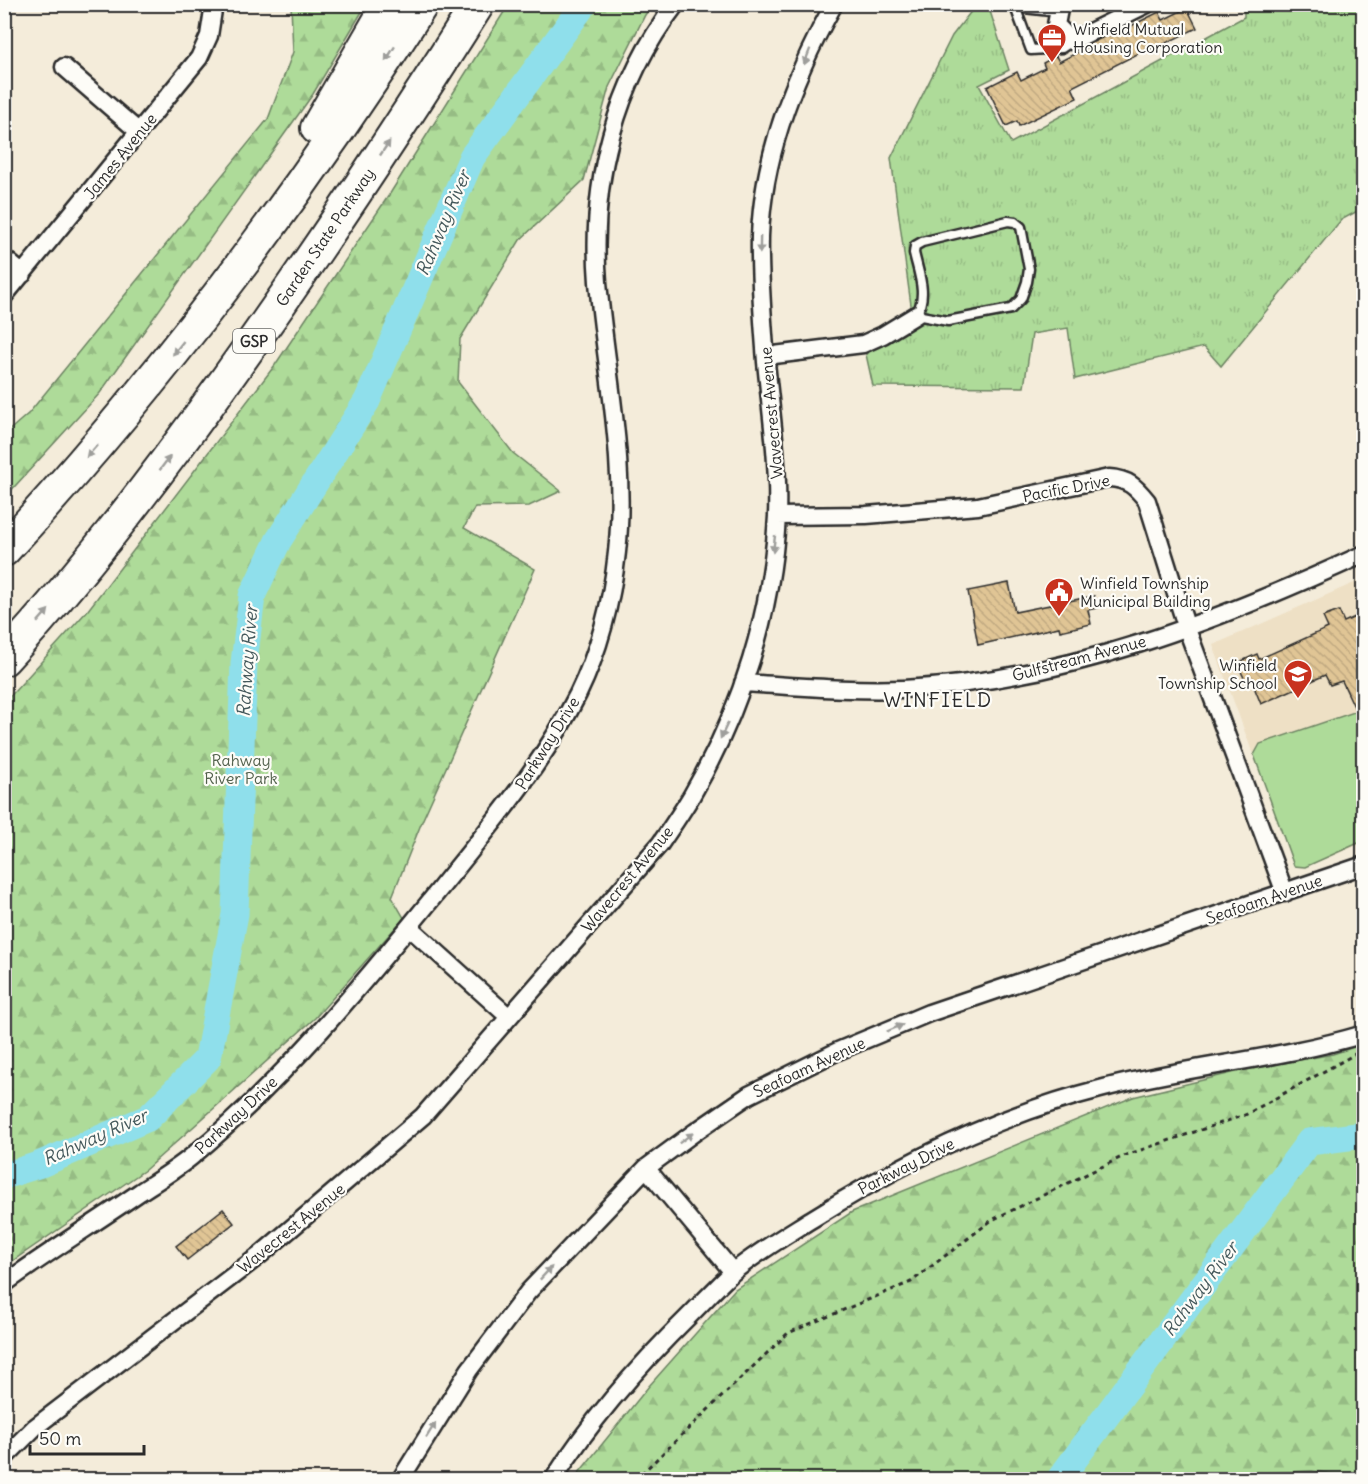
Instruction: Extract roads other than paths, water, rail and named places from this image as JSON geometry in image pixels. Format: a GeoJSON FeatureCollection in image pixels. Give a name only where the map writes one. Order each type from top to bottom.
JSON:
{"type":"FeatureCollection","features":[{"type":"Feature","properties":{"kind":"highway"},"geometry":{"type":"LineString","coordinates":[[199,321],[273,205],[389,4]]}},
{"type":"Feature","properties":{"kind":"highway"},"geometry":{"type":"LineString","coordinates":[[4,550],[108,432],[268,232],[332,141],[422,4]]}},
{"type":"Feature","properties":{"kind":"highway","name":"Garden State Parkway"},"geometry":{"type":"LineString","coordinates":[[4,659],[48,611],[118,525],[241,360],[341,214],[478,4]]}},
{"type":"Feature","properties":{"kind":"street","name":"James Avenue"},"geometry":{"type":"LineString","coordinates":[[4,297],[200,58],[209,36],[214,4]]}},
{"type":"Feature","properties":{"kind":"street","name":"Parkway Drive"},"geometry":{"type":"LineString","coordinates":[[4,1284],[188,1160],[242,1112],[288,1066],[409,927],[501,814],[535,766],[578,694],[592,658],[612,587],[620,524],[618,459],[596,249],[603,168],[613,126],[640,62],[676,4]]}},
{"type":"Feature","properties":{"kind":"street","name":"Wavecrest Avenue"},"geometry":{"type":"LineString","coordinates":[[4,1458],[35,1427],[260,1255],[423,1116],[660,844],[692,794],[732,712],[765,611],[777,516],[777,483],[766,356],[760,234],[770,168],[781,124],[814,39],[834,4]]}},
{"type":"Feature","properties":{"kind":"street"},"geometry":{"type":"LineString","coordinates":[[1059,8],[1056,25],[1072,41],[1147,4]]}},
{"type":"Feature","properties":{"kind":"street"},"geometry":{"type":"LineString","coordinates":[[64,67],[139,132]]}},
{"type":"Feature","properties":{"kind":"street"},"geometry":{"type":"LineString","coordinates":[[4,258],[23,274]]}},
{"type":"Feature","properties":{"kind":"street"},"geometry":{"type":"LineString","coordinates":[[766,356],[863,344],[916,315]]}},
{"type":"Feature","properties":{"kind":"street","name":"Pacific Drive"},"geometry":{"type":"LineString","coordinates":[[777,516],[866,515],[967,507],[1110,478],[1123,479],[1135,486],[1147,501],[1186,629],[1285,892]]}},
{"type":"Feature","properties":{"kind":"street","name":"Gulfstream Avenue"},"geometry":{"type":"LineString","coordinates":[[743,683],[841,689],[902,689],[962,684],[1022,674],[1075,662],[1186,629],[1281,592],[1364,554]]}},
{"type":"Feature","properties":{"kind":"street","name":"Seafoam Avenue"},"geometry":{"type":"LineString","coordinates":[[400,1479],[469,1370],[528,1292],[646,1168],[749,1095],[838,1051],[929,1013],[1364,865]]}},
{"type":"Feature","properties":{"kind":"street"},"geometry":{"type":"LineString","coordinates":[[409,927],[509,1017]]}},
{"type":"Feature","properties":{"kind":"street","name":"Parkway Drive"},"geometry":{"type":"LineString","coordinates":[[553,1479],[577,1441],[647,1357],[733,1272],[792,1231],[855,1192],[942,1146],[1031,1108],[1100,1088],[1158,1075],[1298,1050],[1364,1034]]}},
{"type":"Feature","properties":{"kind":"street"},"geometry":{"type":"LineString","coordinates":[[646,1168],[733,1272]]}},
{"type":"Feature","properties":{"kind":"lane"},"geometry":{"type":"LineString","coordinates":[[1059,8],[1014,6],[1032,50],[1062,48],[1072,41]]}},
{"type":"Feature","properties":{"kind":"lane"},"geometry":{"type":"LineString","coordinates":[[1008,221],[1015,222],[1021,227],[1029,269],[1028,282],[1021,299],[1011,309],[948,321],[916,315],[922,304],[922,293],[914,253],[915,246],[922,242],[1008,221]]}},
{"type":"Feature","properties":{"kind":"waterway","name":"Rahway River"},"geometry":{"type":"LineString","coordinates":[[4,1176],[41,1164],[148,1118],[208,1058],[235,914],[244,663],[252,596],[278,541],[367,401],[472,157],[584,4]]}},
{"type":"Feature","properties":{"kind":"waterway","name":"Rahway River"},"geometry":{"type":"LineString","coordinates":[[1059,1480],[1309,1142],[1364,1135]]}},
{"type":"Feature","properties":{"kind":"place","name":"Winfield Mutual Housing Corporation"},"geometry":{"type":"Point","coordinates":[1052,64]}},
{"type":"Feature","properties":{"kind":"place","name":"Winfield Township Municipal Building"},"geometry":{"type":"Point","coordinates":[1059,618]}},
{"type":"Feature","properties":{"kind":"place","name":"Winfield Township School"},"geometry":{"type":"Point","coordinates":[1298,700]}},
{"type":"Feature","properties":{"kind":"district","name":"WINFIELD"},"geometry":{"type":"Point","coordinates":[938,699]}},
{"type":"Feature","properties":{"kind":"park label","name":"Rahway River Park"},"geometry":{"type":"Point","coordinates":[241,769]}}]}
